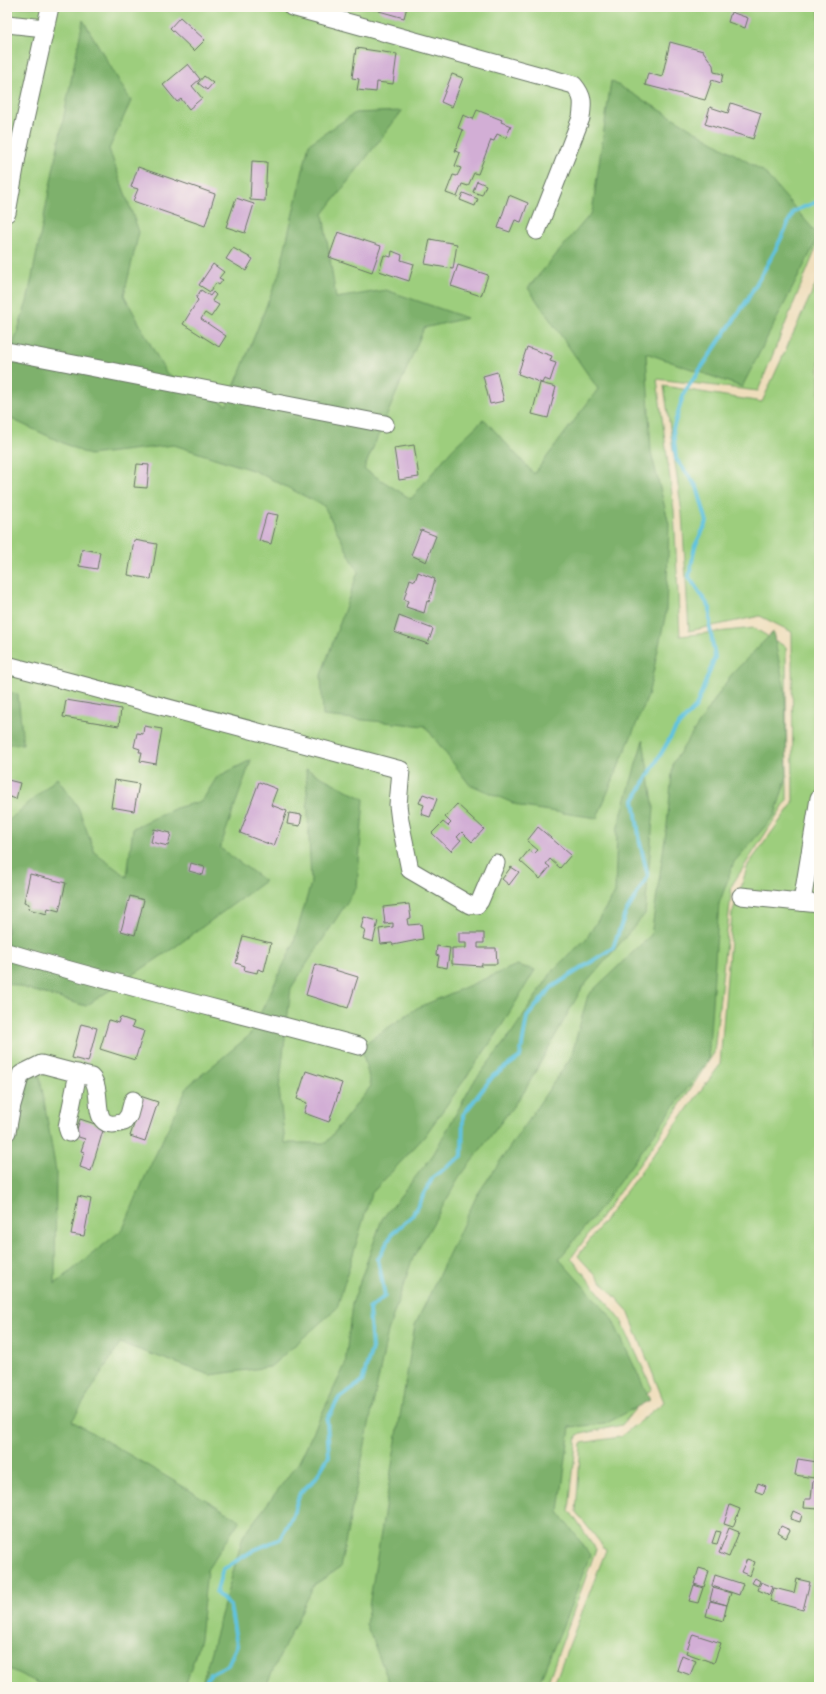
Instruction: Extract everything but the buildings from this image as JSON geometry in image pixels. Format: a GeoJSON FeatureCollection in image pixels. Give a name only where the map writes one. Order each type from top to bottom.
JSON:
{"type":"FeatureCollection","features":[{"type":"Feature","properties":{"kind":"street"},"geometry":{"type":"LineString","coordinates":[[7,213],[20,144],[50,7]]}},
{"type":"Feature","properties":{"kind":"street"},"geometry":{"type":"LineString","coordinates":[[292,7],[574,85],[580,93],[583,103],[581,118],[537,232]]}},
{"type":"Feature","properties":{"kind":"street"},"geometry":{"type":"LineString","coordinates":[[7,24],[45,28]]}},
{"type":"Feature","properties":{"kind":"street"},"geometry":{"type":"LineString","coordinates":[[7,351],[385,424]]}},
{"type":"Feature","properties":{"kind":"street"},"geometry":{"type":"LineString","coordinates":[[7,666],[401,770],[398,805],[410,870],[470,905],[477,905],[496,863]]}},
{"type":"Feature","properties":{"kind":"street"},"geometry":{"type":"LineString","coordinates":[[741,896],[811,903],[819,798]]}},
{"type":"Feature","properties":{"kind":"street"},"geometry":{"type":"LineString","coordinates":[[7,952],[72,971],[359,1046]]}},
{"type":"Feature","properties":{"kind":"street"},"geometry":{"type":"LineString","coordinates":[[7,1132],[12,1105],[21,1074],[40,1064],[91,1076],[94,1079],[100,1114],[108,1125],[116,1125],[124,1122],[129,1115],[133,1100]]}},
{"type":"Feature","properties":{"kind":"street"},"geometry":{"type":"LineString","coordinates":[[69,1133],[67,1127],[78,1073]]}},
{"type":"Feature","properties":{"kind":"green space"},"geometry":{"type":"Polygon","coordinates":[[[7,7],[819,7],[819,241],[758,391],[657,379],[674,510],[680,636],[754,628],[786,647],[787,800],[732,885],[714,1053],[655,1143],[571,1258],[621,1320],[652,1388],[622,1425],[577,1435],[569,1510],[596,1549],[546,1687],[7,1687],[7,7]]]}},
{"type":"Feature","properties":{"kind":"green space"},"geometry":{"type":"Polygon","coordinates":[[[83,20],[131,101],[109,149],[139,232],[124,295],[166,373],[227,405],[279,274],[309,144],[355,113],[402,111],[323,214],[336,298],[386,290],[467,318],[424,328],[364,469],[411,499],[452,449],[484,419],[534,474],[598,389],[528,288],[592,212],[611,81],[763,171],[819,236],[742,387],[646,353],[651,452],[669,524],[666,613],[648,696],[597,818],[522,807],[469,784],[425,726],[323,716],[321,675],[358,572],[324,506],[255,471],[174,445],[89,455],[7,417],[7,363],[27,302],[83,20]]]}},
{"type":"Feature","properties":{"kind":"green space"},"geometry":{"type":"Polygon","coordinates":[[[819,277],[819,1687],[553,1687],[606,1550],[576,1512],[581,1443],[620,1437],[664,1402],[628,1311],[578,1256],[720,1065],[732,914],[748,865],[793,803],[792,632],[760,616],[689,631],[682,513],[664,386],[762,402],[819,277]]]}},
{"type":"Feature","properties":{"kind":"green space"},"geometry":{"type":"Polygon","coordinates":[[[773,632],[785,691],[787,776],[775,815],[734,862],[719,904],[708,1060],[598,1211],[559,1259],[611,1317],[650,1400],[605,1424],[570,1427],[559,1512],[590,1555],[564,1623],[537,1687],[391,1687],[366,1624],[415,1325],[477,1195],[571,1057],[588,995],[651,935],[667,825],[673,763],[731,675],[773,632]]]}},
{"type":"Feature","properties":{"kind":"green space"},"geometry":{"type":"Polygon","coordinates":[[[7,692],[18,694],[23,744],[7,744],[7,692]]]}},
{"type":"Feature","properties":{"kind":"green space"},"geometry":{"type":"Polygon","coordinates":[[[643,740],[654,808],[645,914],[582,988],[524,1092],[459,1178],[412,1260],[388,1331],[340,1568],[314,1585],[265,1687],[201,1687],[243,1536],[299,1462],[345,1365],[352,1304],[382,1219],[433,1155],[473,1083],[513,1031],[554,969],[586,939],[615,893],[617,830],[643,740]]]}},
{"type":"Feature","properties":{"kind":"green space"},"geometry":{"type":"Polygon","coordinates":[[[251,760],[220,848],[265,881],[175,947],[86,1006],[7,983],[7,822],[57,778],[78,807],[95,853],[127,877],[133,828],[176,808],[202,801],[217,777],[251,760]]]}},
{"type":"Feature","properties":{"kind":"green space"},"geometry":{"type":"Polygon","coordinates":[[[306,769],[364,799],[357,887],[291,988],[279,1089],[285,1143],[326,1143],[371,1086],[361,1046],[417,1008],[517,965],[535,970],[496,1035],[424,1137],[371,1194],[337,1308],[270,1367],[210,1375],[120,1343],[72,1421],[240,1520],[207,1570],[200,1639],[185,1687],[47,1687],[7,1668],[7,1070],[40,1077],[56,1171],[55,1284],[123,1229],[144,1179],[188,1086],[250,1035],[293,945],[311,883],[306,769]]]}},
{"type":"Feature","properties":{"kind":"waterway"},"geometry":{"type":"LineString","coordinates":[[203,1687],[210,1674],[228,1665],[237,1645],[230,1606],[216,1593],[223,1569],[254,1550],[280,1539],[292,1517],[300,1493],[315,1479],[329,1456],[327,1420],[339,1398],[362,1382],[372,1348],[369,1309],[385,1296],[378,1259],[392,1234],[412,1216],[433,1177],[462,1156],[463,1115],[493,1076],[520,1057],[527,1017],[552,987],[613,948],[625,914],[648,876],[640,843],[634,800],[676,728],[696,707],[715,657],[710,628],[710,608],[689,577],[695,546],[707,522],[697,487],[676,459],[673,429],[684,393],[746,302],[775,251],[794,211],[819,201]]}}]}
